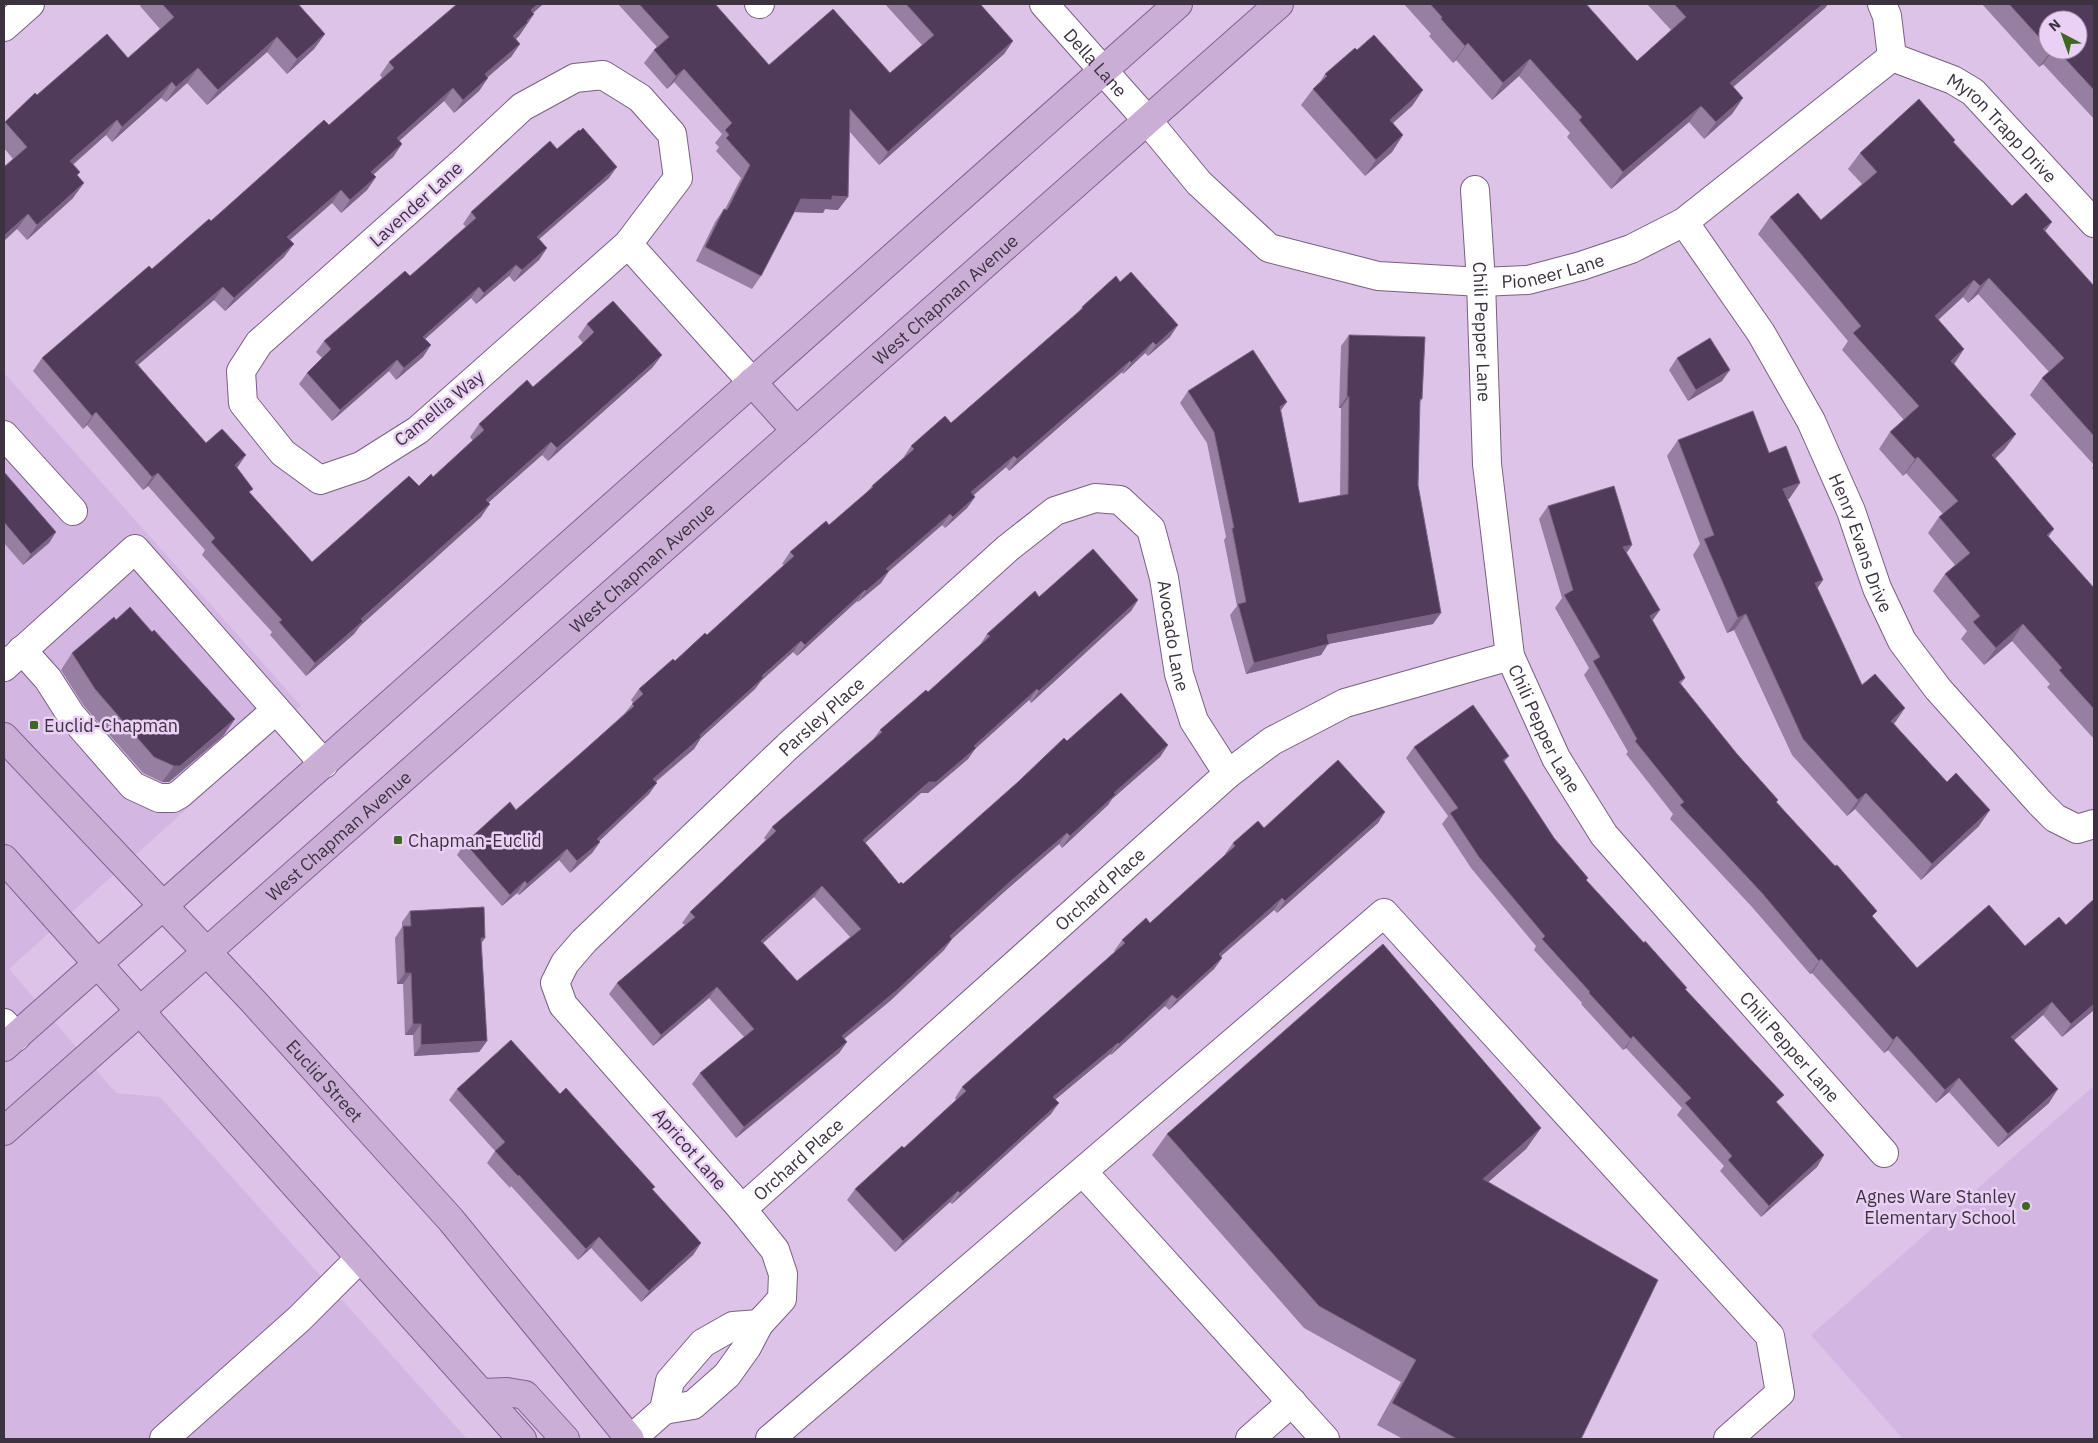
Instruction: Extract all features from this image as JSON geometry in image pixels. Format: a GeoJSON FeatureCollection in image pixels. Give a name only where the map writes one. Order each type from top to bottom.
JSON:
{"type":"FeatureCollection","features":[{"type":"Feature","properties":{"kind":"main road"},"geometry":{"type":"LineString","coordinates":[[8,1036],[97,963],[324,764],[1178,4]]}},
{"type":"Feature","properties":{"kind":"main road","name":"West Chapman Avenue"},"geometry":{"type":"LineString","coordinates":[[4,1131],[1279,4]]}},
{"type":"Feature","properties":{"kind":"main road"},"geometry":{"type":"LineString","coordinates":[[752,382],[796,431]]}},
{"type":"Feature","properties":{"kind":"main road","name":"Euclid Street"},"geometry":{"type":"LineString","coordinates":[[4,737],[206,952],[451,1220],[630,1439]]}},
{"type":"Feature","properties":{"kind":"main road"},"geometry":{"type":"LineString","coordinates":[[4,859],[522,1439]]}},
{"type":"Feature","properties":{"kind":"main road"},"geometry":{"type":"LineString","coordinates":[[481,1393],[507,1392],[525,1394],[565,1439]]}},
{"type":"Feature","properties":{"kind":"street"},"geometry":{"type":"LineString","coordinates":[[4,27],[30,4]]}},
{"type":"Feature","properties":{"kind":"street","name":"Della Lane"},"geometry":{"type":"LineString","coordinates":[[1044,4],[1147,120]]}},
{"type":"Feature","properties":{"kind":"street"},"geometry":{"type":"LineString","coordinates":[[1882,4],[1886,16],[1892,58]]}},
{"type":"Feature","properties":{"kind":"street","name":"Pioneer Lane"},"geometry":{"type":"LineString","coordinates":[[1147,120],[1199,183],[1269,248],[1378,276],[1481,282],[1528,280],[1581,266],[1631,249],[1684,222],[1892,58]]}},
{"type":"Feature","properties":{"kind":"street","name":"Myron Trapp Drive"},"geometry":{"type":"LineString","coordinates":[[1892,58],[1953,80],[1973,92],[2094,224]]}},
{"type":"Feature","properties":{"kind":"street","name":"Lavender Lane"},"geometry":{"type":"LineString","coordinates":[[243,403],[241,371],[259,343],[463,162],[522,107],[574,78],[603,75],[640,98]]}},
{"type":"Feature","properties":{"kind":"street","name":"Camellia Way"},"geometry":{"type":"LineString","coordinates":[[243,403],[283,453],[320,480],[361,466],[418,430],[628,244],[678,178],[672,134],[640,98]]}},
{"type":"Feature","properties":{"kind":"street","name":"Chili Pepper Lane"},"geometry":{"type":"LineString","coordinates":[[1475,190],[1481,282],[1487,464],[1510,656],[1556,758],[1604,835],[1884,1153]]}},
{"type":"Feature","properties":{"kind":"street","name":"Henry Evans Drive"},"geometry":{"type":"LineString","coordinates":[[1684,222],[1761,333],[1811,421],[1851,511],[1877,588],[1902,641],[1938,689],[2040,803],[2055,818],[2086,826]]}},
{"type":"Feature","properties":{"kind":"street"},"geometry":{"type":"LineString","coordinates":[[628,244],[752,382]]}},
{"type":"Feature","properties":{"kind":"street"},"geometry":{"type":"LineString","coordinates":[[4,435],[73,511]]}},
{"type":"Feature","properties":{"kind":"street","name":"Parsley Place"},"geometry":{"type":"LineString","coordinates":[[555,983],[565,963],[591,934],[788,746],[1008,548],[1055,511],[1095,498],[1120,500]]}},
{"type":"Feature","properties":{"kind":"street","name":"Avocado Lane"},"geometry":{"type":"LineString","coordinates":[[1120,500],[1151,529],[1164,578],[1179,674],[1194,720],[1228,774]]}},
{"type":"Feature","properties":{"kind":"street"},"geometry":{"type":"LineString","coordinates":[[276,710],[180,794],[173,798],[159,798],[133,786],[71,715],[48,679],[13,658],[136,549],[324,764]]}},
{"type":"Feature","properties":{"kind":"street","name":"Orchard Place"},"geometry":{"type":"LineString","coordinates":[[742,1209],[1228,774],[1272,741],[1344,703],[1510,656]]}},
{"type":"Feature","properties":{"kind":"street"},"geometry":{"type":"LineString","coordinates":[[770,1439],[1384,913],[1770,1336],[1780,1394],[1728,1439]]}},
{"type":"Feature","properties":{"kind":"street","name":"Apricot Lane"},"geometry":{"type":"LineString","coordinates":[[555,983],[563,1005],[742,1209],[775,1250],[782,1274],[782,1299],[759,1324],[747,1347],[727,1375],[693,1405],[664,1410]]}},
{"type":"Feature","properties":{"kind":"street"},"geometry":{"type":"LineString","coordinates":[[1083,1172],[1325,1439]]}},
{"type":"Feature","properties":{"kind":"street"},"geometry":{"type":"LineString","coordinates":[[164,1439],[299,1319],[360,1258]]}},
{"type":"Feature","properties":{"kind":"street"},"geometry":{"type":"LineString","coordinates":[[630,1439],[664,1410],[670,1381],[703,1343],[733,1326],[759,1324]]}},
{"type":"Feature","properties":{"kind":"street"},"geometry":{"type":"LineString","coordinates":[[1250,1439],[1292,1402]]}},
{"type":"Feature","properties":{"kind":"shaded area"},"geometry":{"type":"Polygon","coordinates":[[[4,373],[301,706],[9,969],[116,1093],[160,1097],[467,1439],[4,1439],[4,373]]]}},
{"type":"Feature","properties":{"kind":"shaded area","name":"Agnes Ware Stanley Elementary School"},"geometry":{"type":"Polygon","coordinates":[[[2094,1086],[2094,1439],[1903,1439],[1811,1335],[2094,1086]]]}},
{"type":"Feature","properties":{"kind":"building"},"geometry":{"type":"Polygon","coordinates":[[[162,4],[298,4],[325,34],[297,59],[277,37],[218,90],[198,68],[176,87],[172,82],[122,127],[117,120],[70,161],[80,172],[77,175],[84,183],[37,225],[28,214],[4,236],[4,167],[27,147],[5,122],[35,93],[37,95],[107,34],[128,58],[174,17],[162,4]]]}},
{"type":"Feature","properties":{"kind":"building"},"geometry":{"type":"Polygon","coordinates":[[[457,4],[538,4],[531,10],[534,14],[528,22],[513,36],[520,44],[485,74],[488,78],[463,100],[453,88],[397,138],[402,144],[371,172],[376,177],[350,200],[341,190],[287,237],[294,244],[234,298],[223,287],[135,362],[206,443],[222,429],[246,455],[235,465],[253,489],[249,492],[312,562],[409,476],[419,486],[431,474],[433,477],[484,430],[479,424],[527,380],[533,387],[580,346],[594,332],[587,324],[613,301],[662,355],[557,448],[551,442],[486,500],[490,504],[361,619],[363,621],[315,663],[279,622],[282,620],[211,542],[215,538],[158,473],[152,477],[96,412],[92,416],[42,358],[149,266],[152,269],[209,219],[211,221],[324,120],[329,125],[394,68],[389,62],[457,4]]]}},
{"type":"Feature","properties":{"kind":"building"},"geometry":{"type":"Polygon","coordinates":[[[639,4],[715,4],[769,65],[833,9],[890,73],[934,35],[906,4],[980,4],[1013,41],[888,152],[850,109],[848,197],[832,196],[832,200],[801,199],[761,276],[705,247],[724,209],[727,210],[750,165],[726,138],[729,135],[725,130],[732,123],[684,69],[676,76],[654,50],[669,37],[639,4]]]}},
{"type":"Feature","properties":{"kind":"building"},"geometry":{"type":"Polygon","coordinates":[[[1430,4],[1586,4],[1637,61],[1686,17],[1674,4],[1823,4],[1730,83],[1743,98],[1716,122],[1701,106],[1623,172],[1579,120],[1582,117],[1530,59],[1503,83],[1468,43],[1465,46],[1430,4]]]}},
{"type":"Feature","properties":{"kind":"building"},"geometry":{"type":"Polygon","coordinates":[[[2009,4],[2094,4],[2094,90],[2066,60],[2088,60],[2088,10],[2038,10],[2038,36],[2009,4]]]}},
{"type":"Feature","properties":{"kind":"building"},"geometry":{"type":"Polygon","coordinates":[[[1374,35],[1423,90],[1390,120],[1403,135],[1376,160],[1313,89],[1327,76],[1325,74],[1355,48],[1357,50],[1374,35]]]}},
{"type":"Feature","properties":{"kind":"building"},"geometry":{"type":"Polygon","coordinates":[[[1919,99],[1955,140],[1953,142],[2012,206],[2026,193],[2052,222],[2043,229],[2094,286],[2094,436],[2042,378],[2064,358],[1989,278],[1980,286],[1974,280],[1935,316],[1964,349],[1951,361],[2016,434],[1992,455],[2054,529],[2047,535],[2094,588],[2094,709],[2059,670],[2062,668],[2023,624],[1996,648],[1973,622],[1980,616],[1945,574],[1970,553],[1939,517],[1958,501],[1918,457],[1915,459],[1890,432],[1919,406],[1853,333],[1861,326],[1770,217],[1798,193],[1821,220],[1877,172],[1860,153],[1919,99]]]}},
{"type":"Feature","properties":{"kind":"building"},"geometry":{"type":"Polygon","coordinates":[[[583,128],[617,167],[537,237],[547,248],[522,270],[516,265],[484,293],[479,287],[423,337],[431,345],[404,368],[397,360],[340,410],[307,373],[331,349],[324,341],[405,271],[410,276],[476,218],[471,212],[550,141],[557,149],[583,128]]]}},
{"type":"Feature","properties":{"kind":"building"},"geometry":{"type":"Polygon","coordinates":[[[1131,272],[1178,325],[1156,345],[1153,342],[1131,363],[1130,361],[1017,459],[1014,456],[971,492],[975,497],[953,517],[950,514],[886,569],[889,571],[865,590],[805,645],[801,641],[700,735],[701,737],[653,779],[657,783],[597,839],[600,842],[577,861],[567,849],[527,884],[525,881],[510,895],[465,843],[510,802],[516,810],[634,706],[632,704],[643,694],[639,689],[673,659],[675,661],[705,633],[707,635],[794,556],[790,552],[826,521],[829,525],[873,487],[914,449],[911,446],[945,416],[951,423],[1083,308],[1116,276],[1120,282],[1131,272]]]}},
{"type":"Feature","properties":{"kind":"building"},"geometry":{"type":"Polygon","coordinates":[[[1349,335],[1425,337],[1422,399],[1420,399],[1418,485],[1441,613],[1327,635],[1329,644],[1254,663],[1238,604],[1246,602],[1232,528],[1234,528],[1214,432],[1188,391],[1253,350],[1287,402],[1280,407],[1299,503],[1348,494],[1349,397],[1347,396],[1349,335]]]}},
{"type":"Feature","properties":{"kind":"building"},"geometry":{"type":"Polygon","coordinates":[[[1710,338],[1730,370],[1696,390],[1677,358],[1710,338]]]}},
{"type":"Feature","properties":{"kind":"building"},"geometry":{"type":"Polygon","coordinates":[[[1753,411],[1769,453],[1786,446],[1800,483],[1783,489],[1823,580],[1815,583],[1862,685],[1875,674],[1905,708],[1891,721],[1947,782],[1956,773],[1990,810],[1932,864],[1866,793],[1858,800],[1803,739],[1746,614],[1738,618],[1704,539],[1714,535],[1678,440],[1753,411]]]}},
{"type":"Feature","properties":{"kind":"building"},"geometry":{"type":"Polygon","coordinates":[[[4,472],[56,532],[31,554],[4,522],[4,472]]]}},
{"type":"Feature","properties":{"kind":"building"},"geometry":{"type":"Polygon","coordinates":[[[1614,486],[1632,545],[1623,547],[1660,610],[1650,616],[1685,678],[1679,682],[1737,754],[1778,800],[1776,802],[1835,866],[1837,865],[1877,911],[1872,916],[1917,968],[1989,905],[2025,946],[2059,917],[2066,925],[2094,899],[2094,1004],[2071,1024],[2052,1002],[2011,1037],[2058,1089],[2008,1134],[1959,1078],[1945,1090],[1897,1036],[1893,1040],[1821,959],[1819,961],[1762,893],[1680,805],[1684,802],[1635,741],[1637,739],[1593,661],[1600,657],[1564,595],[1573,590],[1548,506],[1614,486]]]}},
{"type":"Feature","properties":{"kind":"building"},"geometry":{"type":"Polygon","coordinates":[[[1093,549],[1138,600],[1039,691],[1037,689],[974,746],[976,748],[936,782],[929,782],[863,840],[899,884],[901,882],[903,884],[1019,781],[1064,738],[1067,741],[1121,693],[1168,745],[1114,793],[1116,794],[1070,836],[1067,833],[950,936],[952,939],[897,990],[842,1036],[847,1042],[744,1127],[700,1073],[754,1029],[717,987],[661,1035],[617,983],[695,917],[690,912],[776,831],[772,827],[882,732],[880,730],[926,690],[928,692],[990,636],[987,634],[1035,591],[1039,597],[1093,549]],[[822,886],[761,941],[797,981],[861,929],[822,886]]]}},
{"type":"Feature","properties":{"kind":"building"},"geometry":{"type":"Polygon","coordinates":[[[130,607],[152,632],[154,630],[235,719],[180,766],[174,766],[154,757],[95,689],[72,653],[114,617],[116,620],[130,607]]]}},
{"type":"Feature","properties":{"kind":"building"},"geometry":{"type":"Polygon","coordinates":[[[1473,705],[1509,756],[1503,760],[1554,838],[1588,878],[1586,880],[1644,943],[1645,941],[1687,988],[1685,989],[1784,1095],[1776,1102],[1824,1155],[1769,1206],[1728,1160],[1732,1156],[1685,1103],[1691,1098],[1633,1036],[1631,1039],[1542,939],[1545,936],[1479,857],[1450,813],[1458,808],[1414,747],[1473,705]]]}},
{"type":"Feature","properties":{"kind":"building"},"geometry":{"type":"Polygon","coordinates":[[[1338,760],[1385,812],[1285,901],[1282,898],[1219,954],[1222,958],[1177,999],[1172,995],[1119,1044],[1053,1097],[1059,1103],[960,1193],[958,1191],[903,1241],[855,1189],[902,1146],[904,1148],[966,1091],[962,1087],[1125,943],[1122,940],[1146,918],[1150,923],[1235,846],[1233,843],[1258,821],[1264,828],[1338,760]]]}},
{"type":"Feature","properties":{"kind":"building"},"geometry":{"type":"Polygon","coordinates":[[[484,907],[485,938],[481,938],[487,1041],[421,1045],[421,1024],[413,1024],[411,973],[405,973],[403,926],[411,926],[410,911],[484,907]]]}},
{"type":"Feature","properties":{"kind":"building"},"geometry":{"type":"Polygon","coordinates":[[[1383,944],[1541,1128],[1483,1179],[1658,1280],[1581,1439],[1457,1439],[1392,1403],[1416,1360],[1319,1306],[1167,1134],[1383,944]]]}},
{"type":"Feature","properties":{"kind":"building"},"geometry":{"type":"Polygon","coordinates":[[[511,1040],[560,1094],[566,1088],[655,1187],[652,1189],[701,1243],[649,1291],[599,1237],[586,1249],[495,1151],[505,1142],[457,1089],[511,1040]]]}},
{"type":"Feature","properties":{"kind":"place","name":"Euclid-Chapman"},"geometry":{"type":"Point","coordinates":[34,725]}},
{"type":"Feature","properties":{"kind":"place","name":"Chapman-Euclid"},"geometry":{"type":"Point","coordinates":[398,840]}},
{"type":"Feature","properties":{"kind":"place","name":"Agnes Ware Stanley Elementary School"},"geometry":{"type":"Point","coordinates":[2026,1206]}}]}
